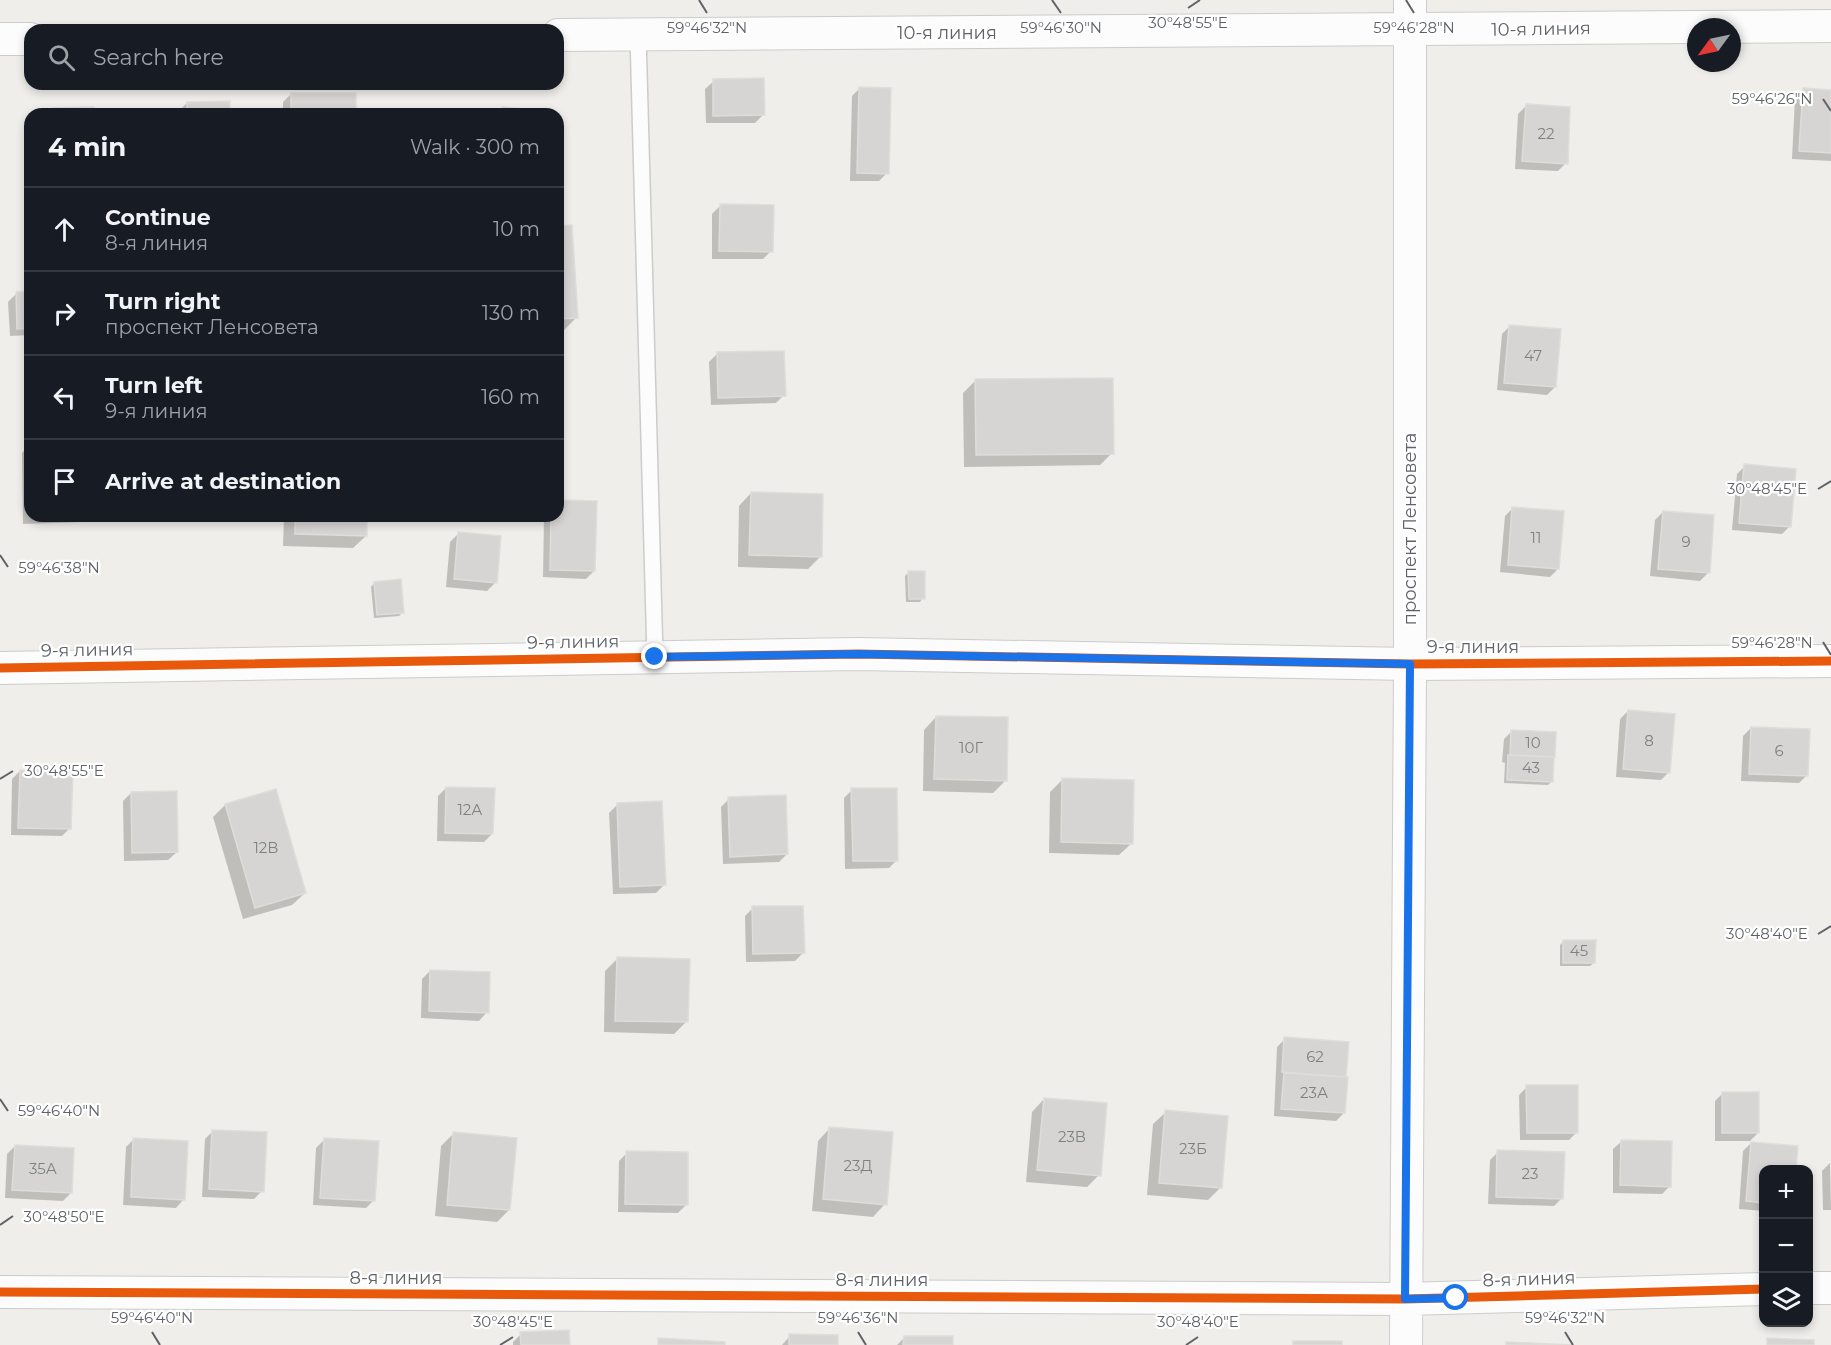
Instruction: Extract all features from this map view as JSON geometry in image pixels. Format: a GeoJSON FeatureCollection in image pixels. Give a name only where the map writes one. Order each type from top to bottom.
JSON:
{"type":"FeatureCollection","features":[{"type":"Feature","properties":{"kind":"street","name":"10-я линия"},"geometry":{"type":"LineString","coordinates":[[564,35],[1410,15],[1687,27]]}},
{"type":"Feature","properties":{"kind":"street","name":"проспект Ленсовета"},"geometry":{"type":"LineString","coordinates":[[1406,1345],[1410,664],[1410,15]]}},
{"type":"Feature","properties":{"kind":"street","name":"10-я линия"},"geometry":{"type":"LineString","coordinates":[[1741,27],[1831,26]]}},
{"type":"Feature","properties":{"kind":"street"},"geometry":{"type":"LineString","coordinates":[[0,39],[24,39]]}},
{"type":"Feature","properties":{"kind":"street","name":"9-я линия"},"geometry":{"type":"LineString","coordinates":[[0,668],[858,654],[1410,664],[1831,661]]}},
{"type":"Feature","properties":{"kind":"street"},"geometry":{"type":"LineString","coordinates":[[1813,1288],[1831,1288]]}},
{"type":"Feature","properties":{"kind":"street","name":"8-я линия"},"geometry":{"type":"LineString","coordinates":[[0,1292],[1405,1299],[1759,1289]]}},
{"type":"Feature","properties":{"kind":"lane"},"geometry":{"type":"LineString","coordinates":[[638,35],[655,657]]}},
{"type":"Feature","properties":{"kind":"building"},"geometry":{"type":"Polygon","coordinates":[[[764,78],[765,115],[713,116],[713,79],[764,78]]]}},
{"type":"Feature","properties":{"kind":"building"},"geometry":{"type":"Polygon","coordinates":[[[859,87],[891,88],[889,174],[857,173],[859,87]]]}},
{"type":"Feature","properties":{"kind":"building"},"geometry":{"type":"Polygon","coordinates":[[[1803,88],[1831,90],[1831,153],[1799,151],[1803,88]]]}},
{"type":"Feature","properties":{"kind":"building"},"geometry":{"type":"Polygon","coordinates":[[[291,93],[356,93],[356,108],[291,108],[291,93]]]}},
{"type":"Feature","properties":{"kind":"building"},"geometry":{"type":"Polygon","coordinates":[[[230,101],[230,108],[187,108],[187,102],[230,101]]]}},
{"type":"Feature","properties":{"kind":"building"},"geometry":{"type":"Polygon","coordinates":[[[1526,104],[1570,107],[1568,164],[1522,161],[1526,104]]]}},
{"type":"Feature","properties":{"kind":"building"},"geometry":{"type":"Polygon","coordinates":[[[720,204],[774,205],[773,252],[719,251],[720,204]]]}},
{"type":"Feature","properties":{"kind":"building"},"geometry":{"type":"Polygon","coordinates":[[[572,225],[578,318],[564,319],[564,226],[572,225]]]}},
{"type":"Feature","properties":{"kind":"building"},"geometry":{"type":"Polygon","coordinates":[[[24,291],[24,328],[17,329],[16,292],[24,291]]]}},
{"type":"Feature","properties":{"kind":"building"},"geometry":{"type":"Polygon","coordinates":[[[1509,325],[1561,329],[1556,387],[1504,383],[1509,325]]]}},
{"type":"Feature","properties":{"kind":"building"},"geometry":{"type":"Polygon","coordinates":[[[784,351],[786,396],[718,398],[717,352],[784,351]]]}},
{"type":"Feature","properties":{"kind":"building"},"geometry":{"type":"Polygon","coordinates":[[[1113,378],[1114,454],[976,455],[975,379],[1113,378]]]}},
{"type":"Feature","properties":{"kind":"building"},"geometry":{"type":"Polygon","coordinates":[[[1744,464],[1796,469],[1791,527],[1739,523],[1744,464]]]}},
{"type":"Feature","properties":{"kind":"building"},"geometry":{"type":"Polygon","coordinates":[[[751,492],[823,494],[822,557],[749,555],[751,492]]]}},
{"type":"Feature","properties":{"kind":"building"},"geometry":{"type":"Polygon","coordinates":[[[564,500],[597,501],[595,571],[550,570],[551,522],[564,522],[564,500]]]}},
{"type":"Feature","properties":{"kind":"building"},"geometry":{"type":"Polygon","coordinates":[[[1512,507],[1564,511],[1559,569],[1508,565],[1512,507]]]}},
{"type":"Feature","properties":{"kind":"building"},"geometry":{"type":"Polygon","coordinates":[[[1663,511],[1714,515],[1710,573],[1658,569],[1663,511]]]}},
{"type":"Feature","properties":{"kind":"building"},"geometry":{"type":"Polygon","coordinates":[[[295,522],[367,522],[367,536],[295,534],[295,522]]]}},
{"type":"Feature","properties":{"kind":"building"},"geometry":{"type":"Polygon","coordinates":[[[458,532],[501,536],[497,583],[454,579],[458,532]]]}},
{"type":"Feature","properties":{"kind":"building"},"geometry":{"type":"Polygon","coordinates":[[[908,571],[925,571],[925,599],[909,599],[908,571]]]}},
{"type":"Feature","properties":{"kind":"building"},"geometry":{"type":"Polygon","coordinates":[[[401,579],[404,613],[377,615],[374,582],[401,579]]]}},
{"type":"Feature","properties":{"kind":"building"},"geometry":{"type":"Polygon","coordinates":[[[1628,710],[1675,714],[1670,773],[1623,769],[1628,710]]]}},
{"type":"Feature","properties":{"kind":"building"},"geometry":{"type":"Polygon","coordinates":[[[936,716],[1008,717],[1007,781],[934,779],[936,716]]]}},
{"type":"Feature","properties":{"kind":"building"},"geometry":{"type":"Polygon","coordinates":[[[1751,727],[1810,729],[1808,776],[1749,774],[1751,727]]]}},
{"type":"Feature","properties":{"kind":"building"},"geometry":{"type":"Polygon","coordinates":[[[1511,730],[1556,732],[1555,757],[1510,755],[1511,730]]]}},
{"type":"Feature","properties":{"kind":"building"},"geometry":{"type":"Polygon","coordinates":[[[1508,755],[1554,757],[1553,782],[1507,780],[1508,755]]]}},
{"type":"Feature","properties":{"kind":"building"},"geometry":{"type":"Polygon","coordinates":[[[20,770],[73,771],[71,829],[18,828],[20,770]]]}},
{"type":"Feature","properties":{"kind":"building"},"geometry":{"type":"Polygon","coordinates":[[[1062,778],[1134,780],[1133,844],[1061,842],[1062,778]]]}},
{"type":"Feature","properties":{"kind":"building"},"geometry":{"type":"Polygon","coordinates":[[[446,787],[495,788],[493,834],[445,833],[446,787]]]}},
{"type":"Feature","properties":{"kind":"building"},"geometry":{"type":"Polygon","coordinates":[[[851,788],[897,788],[898,861],[853,861],[851,788]]]}},
{"type":"Feature","properties":{"kind":"building"},"geometry":{"type":"Polygon","coordinates":[[[276,789],[306,893],[255,908],[225,804],[276,789]]]}},
{"type":"Feature","properties":{"kind":"building"},"geometry":{"type":"Polygon","coordinates":[[[177,791],[178,852],[132,853],[131,792],[177,791]]]}},
{"type":"Feature","properties":{"kind":"building"},"geometry":{"type":"Polygon","coordinates":[[[786,795],[788,854],[730,857],[728,797],[786,795]]]}},
{"type":"Feature","properties":{"kind":"building"},"geometry":{"type":"Polygon","coordinates":[[[662,801],[666,885],[620,887],[617,803],[662,801]]]}},
{"type":"Feature","properties":{"kind":"building"},"geometry":{"type":"Polygon","coordinates":[[[752,906],[803,906],[805,953],[753,954],[752,906]]]}},
{"type":"Feature","properties":{"kind":"building"},"geometry":{"type":"Polygon","coordinates":[[[1563,940],[1596,940],[1595,963],[1563,963],[1563,940]]]}},
{"type":"Feature","properties":{"kind":"building"},"geometry":{"type":"Polygon","coordinates":[[[617,957],[690,959],[688,1022],[615,1021],[617,957]]]}},
{"type":"Feature","properties":{"kind":"building"},"geometry":{"type":"Polygon","coordinates":[[[430,970],[490,972],[489,1013],[429,1011],[430,970]]]}},
{"type":"Feature","properties":{"kind":"building"},"geometry":{"type":"Polygon","coordinates":[[[1284,1037],[1349,1042],[1346,1077],[1282,1072],[1284,1037]]]}},
{"type":"Feature","properties":{"kind":"building"},"geometry":{"type":"Polygon","coordinates":[[[1284,1073],[1348,1077],[1345,1113],[1281,1109],[1284,1073]]]}},
{"type":"Feature","properties":{"kind":"building"},"geometry":{"type":"Polygon","coordinates":[[[1526,1085],[1578,1085],[1578,1133],[1527,1133],[1526,1085]]]}},
{"type":"Feature","properties":{"kind":"building"},"geometry":{"type":"Polygon","coordinates":[[[1722,1092],[1759,1092],[1759,1133],[1722,1133],[1722,1092]]]}},
{"type":"Feature","properties":{"kind":"building"},"geometry":{"type":"Polygon","coordinates":[[[1044,1098],[1107,1103],[1101,1176],[1037,1170],[1044,1098]]]}},
{"type":"Feature","properties":{"kind":"building"},"geometry":{"type":"Polygon","coordinates":[[[1165,1110],[1228,1116],[1222,1188],[1159,1183],[1165,1110]]]}},
{"type":"Feature","properties":{"kind":"building"},"geometry":{"type":"Polygon","coordinates":[[[829,1127],[893,1132],[887,1205],[823,1199],[829,1127]]]}},
{"type":"Feature","properties":{"kind":"building"},"geometry":{"type":"Polygon","coordinates":[[[212,1130],[267,1132],[264,1192],[209,1189],[212,1130]]]}},
{"type":"Feature","properties":{"kind":"building"},"geometry":{"type":"Polygon","coordinates":[[[453,1132],[517,1138],[510,1210],[447,1205],[453,1132]]]}},
{"type":"Feature","properties":{"kind":"building"},"geometry":{"type":"Polygon","coordinates":[[[133,1138],[188,1141],[185,1200],[131,1197],[133,1138]]]}},
{"type":"Feature","properties":{"kind":"building"},"geometry":{"type":"Polygon","coordinates":[[[324,1138],[379,1141],[375,1201],[320,1198],[324,1138]]]}},
{"type":"Feature","properties":{"kind":"building"},"geometry":{"type":"Polygon","coordinates":[[[1621,1140],[1672,1141],[1671,1187],[1620,1185],[1621,1140]]]}},
{"type":"Feature","properties":{"kind":"building"},"geometry":{"type":"Polygon","coordinates":[[[1751,1142],[1798,1146],[1796,1165],[1759,1165],[1759,1202],[1746,1201],[1751,1142]]]}},
{"type":"Feature","properties":{"kind":"building"},"geometry":{"type":"Polygon","coordinates":[[[15,1145],[74,1148],[72,1193],[12,1190],[15,1145]]]}},
{"type":"Feature","properties":{"kind":"building"},"geometry":{"type":"Polygon","coordinates":[[[1497,1150],[1565,1152],[1563,1199],[1496,1197],[1497,1150]]]}},
{"type":"Feature","properties":{"kind":"building"},"geometry":{"type":"Polygon","coordinates":[[[626,1151],[688,1152],[688,1205],[625,1204],[626,1151]]]}},
{"type":"Feature","properties":{"kind":"building"},"geometry":{"type":"Polygon","coordinates":[[[569,1330],[570,1345],[521,1345],[520,1332],[569,1330]]]}},
{"type":"Feature","properties":{"kind":"building"},"geometry":{"type":"Polygon","coordinates":[[[789,1334],[838,1335],[838,1345],[789,1345],[789,1334]]]}},
{"type":"Feature","properties":{"kind":"building"},"geometry":{"type":"Polygon","coordinates":[[[904,1336],[953,1336],[953,1345],[903,1345],[904,1336]]]}},
{"type":"Feature","properties":{"kind":"building"},"geometry":{"type":"Polygon","coordinates":[[[658,1338],[725,1342],[725,1345],[658,1345],[658,1338]]]}},
{"type":"Feature","properties":{"kind":"building"},"geometry":{"type":"Polygon","coordinates":[[[1767,1338],[1814,1340],[1814,1345],[1767,1345],[1767,1338]]]}},
{"type":"Feature","properties":{"kind":"building"},"geometry":{"type":"Polygon","coordinates":[[[1293,1341],[1342,1341],[1342,1345],[1293,1345],[1293,1341]]]}},
{"type":"Feature","properties":{"kind":"building"},"geometry":{"type":"Polygon","coordinates":[[[1506,1342],[1573,1345],[1506,1345],[1506,1342]]]}},
{"type":"Feature","properties":{"kind":"cycle path"},"geometry":{"type":"LineString","coordinates":[[0,668],[858,654],[1410,664],[1831,661]]}},
{"type":"Feature","properties":{"kind":"cycle path"},"geometry":{"type":"LineString","coordinates":[[0,1292],[1405,1299],[1759,1289]]}},
{"type":"Feature","properties":{"kind":"route"},"geometry":{"type":"LineString","coordinates":[[655,657],[858,654],[1410,664],[1405,1299],[1456,1298]]}}]}
